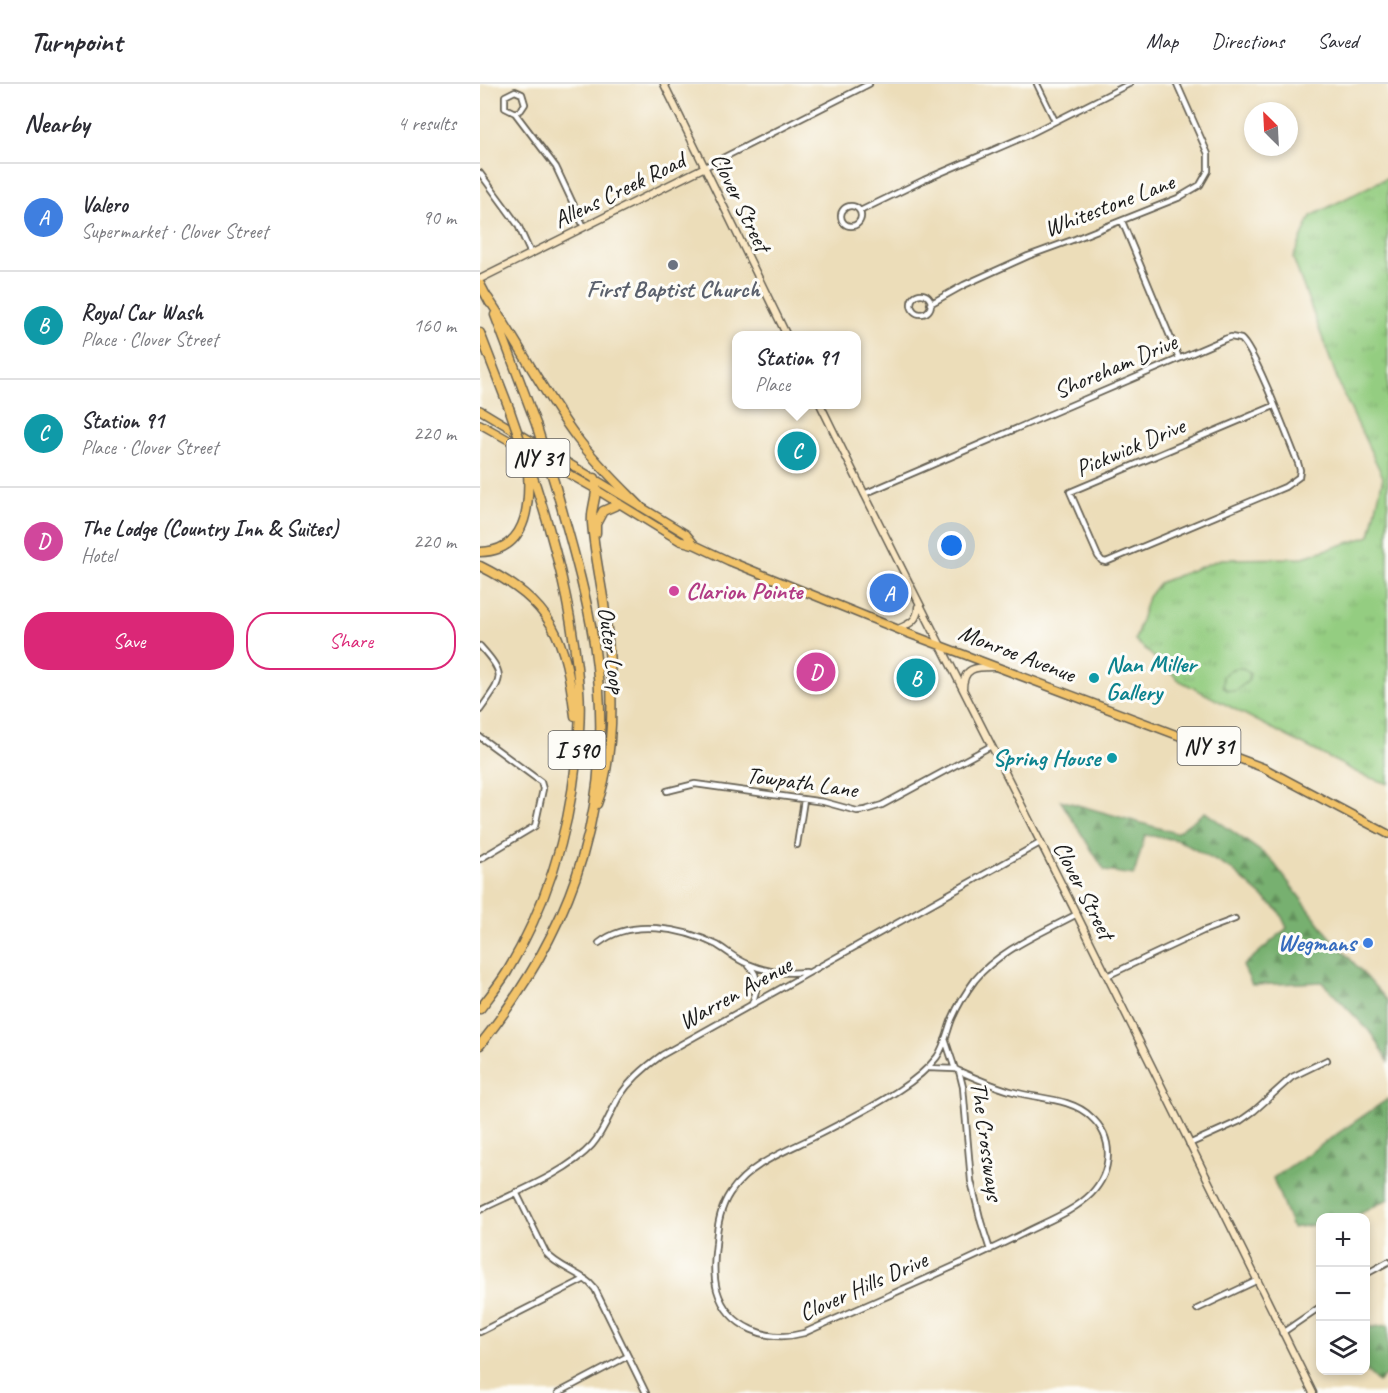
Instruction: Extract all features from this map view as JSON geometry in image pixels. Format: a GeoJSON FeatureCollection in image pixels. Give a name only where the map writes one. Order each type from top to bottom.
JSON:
{"type":"FeatureCollection","features":[{"type":"Feature","properties":{"kind":"highway","name":"Outer Loop"},"geometry":{"type":"LineString","coordinates":[[480,284],[488,298],[536,424],[556,488],[581,580],[594,641],[600,708],[594,813],[573,890],[529,979],[510,1008],[480,1045]]}},
{"type":"Feature","properties":{"kind":"highway"},"geometry":{"type":"LineString","coordinates":[[488,298],[577,438],[600,466],[640,506]]}},
{"type":"Feature","properties":{"kind":"highway"},"geometry":{"type":"LineString","coordinates":[[480,333],[531,473],[527,510],[519,532],[498,550],[480,552]]}},
{"type":"Feature","properties":{"kind":"highway","name":"Outer Loop"},"geometry":{"type":"LineString","coordinates":[[480,1009],[506,973],[543,901],[560,853],[573,788],[578,743],[579,691],[573,633],[564,587],[531,473]]}},
{"type":"Feature","properties":{"kind":"highway"},"geometry":{"type":"LineString","coordinates":[[594,813],[604,782],[612,714],[612,673],[591,520],[597,490],[595,478]]}},
{"type":"Feature","properties":{"kind":"highway"},"geometry":{"type":"LineString","coordinates":[[596,552],[596,524],[603,511],[619,504]]}},
{"type":"Feature","properties":{"kind":"highway"},"geometry":{"type":"LineString","coordinates":[[480,566],[507,579],[521,590],[539,608],[559,639],[567,664],[578,743]]}},
{"type":"Feature","properties":{"kind":"main road","name":"Clover Street"},"geometry":{"type":"LineString","coordinates":[[664,84],[785,331]]}},
{"type":"Feature","properties":{"kind":"main road","name":"Allens Creek Road"},"geometry":{"type":"LineString","coordinates":[[480,279],[705,167]]}},
{"type":"Feature","properties":{"kind":"main road","name":"Clover Street"},"geometry":{"type":"LineString","coordinates":[[822,409],[1077,914],[1313,1393]]}},
{"type":"Feature","properties":{"kind":"main road","name":"Monroe Avenue"},"geometry":{"type":"LineString","coordinates":[[480,410],[686,534],[695,545]]}},
{"type":"Feature","properties":{"kind":"main road","name":"Monroe Avenue"},"geometry":{"type":"LineString","coordinates":[[480,424],[597,490],[680,541],[695,545],[898,629],[1264,768],[1388,834]]}},
{"type":"Feature","properties":{"kind":"main road"},"geometry":{"type":"LineString","coordinates":[[898,629],[915,620],[919,609],[918,603]]}},
{"type":"Feature","properties":{"kind":"main road"},"geometry":{"type":"LineString","coordinates":[[964,693],[964,679],[969,671],[975,668],[999,666]]}},
{"type":"Feature","properties":{"kind":"street","name":"Allens Creek Road"},"geometry":{"type":"LineString","coordinates":[[705,167],[869,84]]}},
{"type":"Feature","properties":{"kind":"street"},"geometry":{"type":"LineString","coordinates":[[1037,84],[1055,121]]}},
{"type":"Feature","properties":{"kind":"street"},"geometry":{"type":"LineString","coordinates":[[860,211],[915,184],[1026,136],[1129,84]]}},
{"type":"Feature","properties":{"kind":"street","name":"Whitestone Lane"},"geometry":{"type":"LineString","coordinates":[[930,304],[926,296],[920,294],[914,297],[911,306],[920,314],[928,310],[930,304],[964,285],[1028,256],[1191,192],[1203,182],[1208,171],[1209,159],[1206,147],[1177,84]]}},
{"type":"Feature","properties":{"kind":"street"},"geometry":{"type":"LineString","coordinates":[[515,113],[525,104],[522,94],[508,93],[504,100],[507,110],[515,113],[556,167],[584,227]]}},
{"type":"Feature","properties":{"kind":"street"},"geometry":{"type":"LineString","coordinates":[[480,173],[518,225],[531,254]]}},
{"type":"Feature","properties":{"kind":"street"},"geometry":{"type":"LineString","coordinates":[[845,207],[855,207],[860,211],[860,221],[855,226],[842,223],[841,213],[845,207]]}},
{"type":"Feature","properties":{"kind":"street"},"geometry":{"type":"LineString","coordinates":[[1122,221],[1179,358]]}},
{"type":"Feature","properties":{"kind":"street","name":"Shoreham Drive"},"geometry":{"type":"LineString","coordinates":[[864,494],[1231,337],[1241,339],[1250,350],[1299,465],[1299,477]]}},
{"type":"Feature","properties":{"kind":"street","name":"Pickwick Drive"},"geometry":{"type":"LineString","coordinates":[[1274,406],[1070,492],[1098,556],[1106,562],[1287,487],[1299,477]]}},
{"type":"Feature","properties":{"kind":"street"},"geometry":{"type":"LineString","coordinates":[[480,646],[496,665],[500,676],[480,710]]}},
{"type":"Feature","properties":{"kind":"street"},"geometry":{"type":"LineString","coordinates":[[480,737],[538,778],[543,789],[535,826],[480,860]]}},
{"type":"Feature","properties":{"kind":"street","name":"Towpath Lane"},"geometry":{"type":"LineString","coordinates":[[667,791],[694,784],[824,802],[848,810],[865,810],[874,808],[991,747]]}},
{"type":"Feature","properties":{"kind":"street"},"geometry":{"type":"LineString","coordinates":[[797,845],[804,800]]}},
{"type":"Feature","properties":{"kind":"street","name":"Warren Avenue"},"geometry":{"type":"LineString","coordinates":[[480,1210],[567,1166],[583,1154],[601,1134],[624,1089],[652,1063],[752,1004],[1040,843]]}},
{"type":"Feature","properties":{"kind":"street","name":"Clover Hills Drive"},"geometry":{"type":"LineString","coordinates":[[927,1068],[957,1070],[1008,1091],[1061,1102],[1081,1109],[1096,1121],[1107,1141],[1106,1171],[1093,1192],[1079,1204],[990,1250],[794,1335],[775,1337],[752,1330],[730,1314],[719,1296],[715,1276],[717,1235],[721,1212],[735,1187],[760,1164],[876,1104],[898,1091],[927,1068],[938,1056],[953,1016],[964,996],[985,969],[1002,956],[1077,914]]}},
{"type":"Feature","properties":{"kind":"street"},"geometry":{"type":"LineString","coordinates":[[1107,976],[1203,931],[1235,920]]}},
{"type":"Feature","properties":{"kind":"street"},"geometry":{"type":"LineString","coordinates":[[599,943],[608,935],[622,931],[668,930],[707,941],[747,964],[765,970],[789,973],[809,972]]}},
{"type":"Feature","properties":{"kind":"street"},"geometry":{"type":"LineString","coordinates":[[747,964],[756,973],[757,980],[757,992],[752,1004]]}},
{"type":"Feature","properties":{"kind":"street"},"geometry":{"type":"LineString","coordinates":[[945,1039],[957,1070]]}},
{"type":"Feature","properties":{"kind":"street"},"geometry":{"type":"LineString","coordinates":[[1189,1143],[1240,1121],[1292,1077],[1327,1060]]}},
{"type":"Feature","properties":{"kind":"street","name":"The Crossways"},"geometry":{"type":"LineString","coordinates":[[957,1070],[963,1087],[973,1193],[990,1250]]}},
{"type":"Feature","properties":{"kind":"street"},"geometry":{"type":"LineString","coordinates":[[516,1192],[546,1252],[553,1260],[585,1279],[599,1297],[646,1393]]}},
{"type":"Feature","properties":{"kind":"street"},"geometry":{"type":"LineString","coordinates":[[1370,1271],[1388,1262]]}},
{"type":"Feature","properties":{"kind":"street"},"geometry":{"type":"LineString","coordinates":[[480,1332],[585,1279]]}},
{"type":"Feature","properties":{"kind":"street"},"geometry":{"type":"LineString","coordinates":[[1197,1309],[1256,1281]]}},
{"type":"Feature","properties":{"kind":"street"},"geometry":{"type":"LineString","coordinates":[[1282,1333],[1316,1310]]}},
{"type":"Feature","properties":{"kind":"street"},"geometry":{"type":"LineString","coordinates":[[558,1393],[628,1356]]}},
{"type":"Feature","properties":{"kind":"green space"},"geometry":{"type":"Polygon","coordinates":[[[1388,177],[1388,784],[1362,775],[1180,681],[1135,640],[1148,597],[1159,583],[1221,559],[1300,558],[1370,536],[1383,477],[1341,389],[1293,258],[1311,216],[1388,177]]]}},
{"type":"Feature","properties":{"kind":"green space"},"geometry":{"type":"Polygon","coordinates":[[[1237,668],[1243,668],[1250,674],[1248,681],[1235,691],[1227,690],[1223,686],[1223,676],[1237,668]]]}},
{"type":"Feature","properties":{"kind":"green space"},"geometry":{"type":"Polygon","coordinates":[[[1060,800],[1176,833],[1205,812],[1270,858],[1327,933],[1388,1001],[1388,1061],[1373,1035],[1322,982],[1252,985],[1243,966],[1287,928],[1279,911],[1232,870],[1178,840],[1145,835],[1134,875],[1105,871],[1060,800]]]}},
{"type":"Feature","properties":{"kind":"green space"},"geometry":{"type":"Polygon","coordinates":[[[1388,1099],[1388,1199],[1362,1213],[1316,1213],[1316,1225],[1292,1228],[1273,1178],[1388,1099]]]}},
{"type":"Feature","properties":{"kind":"green space"},"geometry":{"type":"Polygon","coordinates":[[[1388,1325],[1388,1374],[1378,1382],[1370,1374],[1370,1327],[1388,1325]]]}},
{"type":"Feature","properties":{"kind":"place","name":"First Baptist Church"},"geometry":{"type":"Point","coordinates":[673,265]}},
{"type":"Feature","properties":{"kind":"place","name":"Station 91"},"geometry":{"type":"Point","coordinates":[797,451]}},
{"type":"Feature","properties":{"kind":"place","name":"Clarion Pointe"},"geometry":{"type":"Point","coordinates":[674,591]}},
{"type":"Feature","properties":{"kind":"place","name":"Valero"},"geometry":{"type":"Point","coordinates":[889,593]}},
{"type":"Feature","properties":{"kind":"place","name":"The Lodge (Country Inn & Suites)"},"geometry":{"type":"Point","coordinates":[816,672]}},
{"type":"Feature","properties":{"kind":"place","name":"Royal Car Wash"},"geometry":{"type":"Point","coordinates":[916,678]}},
{"type":"Feature","properties":{"kind":"place","name":"Nan Miller Gallery"},"geometry":{"type":"Point","coordinates":[1094,678]}},
{"type":"Feature","properties":{"kind":"place","name":"Spring House"},"geometry":{"type":"Point","coordinates":[1112,758]}},
{"type":"Feature","properties":{"kind":"place","name":"Wegmans"},"geometry":{"type":"Point","coordinates":[1368,943]}}]}
